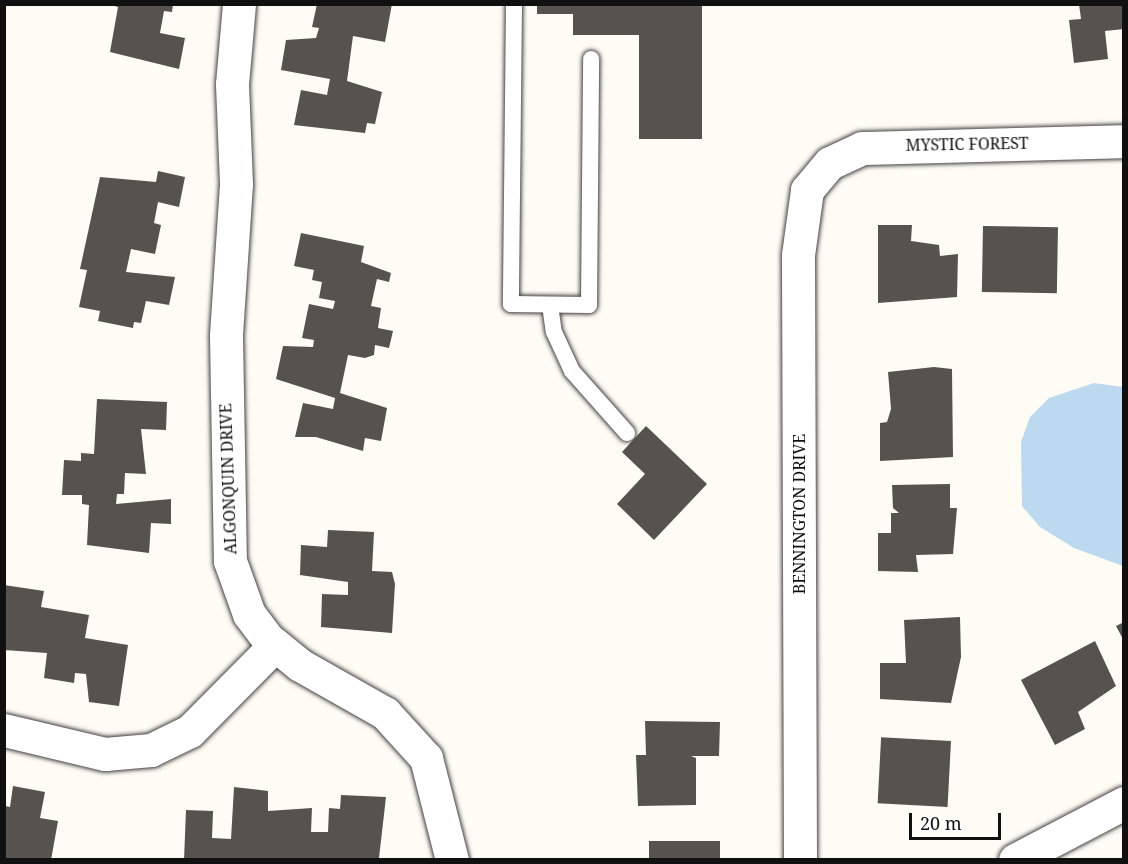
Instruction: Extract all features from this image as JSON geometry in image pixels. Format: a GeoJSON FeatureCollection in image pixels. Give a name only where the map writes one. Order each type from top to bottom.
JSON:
{"type":"FeatureCollection","features":[{"type":"Feature","properties":{"kind":"street","name":"ALGONQUIN DRIVE"},"geometry":{"type":"LineString","coordinates":[[239,4],[232,84],[236,184],[226,325],[228,536],[236,584],[249,614],[275,645],[386,713],[426,758],[440,796],[452,860]]}},
{"type":"Feature","properties":{"kind":"street","name":"MYSTIC FOREST"},"geometry":{"type":"LineString","coordinates":[[819,174],[862,148],[1124,141]]}},
{"type":"Feature","properties":{"kind":"street","name":"BENNINGTON DRIVE"},"geometry":{"type":"LineString","coordinates":[[800,860],[798,230],[807,190],[819,174]]}},
{"type":"Feature","properties":{"kind":"street"},"geometry":{"type":"LineString","coordinates":[[4,730],[105,754],[151,750],[190,731],[275,645]]}},
{"type":"Feature","properties":{"kind":"street"},"geometry":{"type":"LineString","coordinates":[[1015,860],[1124,803]]}},
{"type":"Feature","properties":{"kind":"lane"},"geometry":{"type":"LineString","coordinates":[[514,4],[511,304],[589,305],[591,59]]}},
{"type":"Feature","properties":{"kind":"lane"},"geometry":{"type":"LineString","coordinates":[[550,305],[554,332],[572,371],[627,434]]}},
{"type":"Feature","properties":{"kind":"water"},"geometry":{"type":"Polygon","coordinates":[[[1094,383],[1123,387],[1123,566],[1074,548],[1040,527],[1022,506],[1021,442],[1030,417],[1049,398],[1094,383]]]}},
{"type":"Feature","properties":{"kind":"building"},"geometry":{"type":"Polygon","coordinates":[[[108,4],[173,4],[172,12],[164,11],[160,33],[185,38],[179,69],[110,52],[118,7],[108,4]]]}},
{"type":"Feature","properties":{"kind":"building"},"geometry":{"type":"Polygon","coordinates":[[[317,4],[392,4],[385,42],[353,36],[347,81],[382,92],[375,124],[367,123],[365,133],[294,125],[301,90],[327,95],[330,79],[281,70],[286,40],[316,38],[319,28],[312,27],[317,4]]]}},
{"type":"Feature","properties":{"kind":"building"},"geometry":{"type":"Polygon","coordinates":[[[537,4],[702,4],[702,139],[639,139],[639,35],[573,35],[573,14],[537,14],[537,4]]]}},
{"type":"Feature","properties":{"kind":"building"},"geometry":{"type":"Polygon","coordinates":[[[1079,4],[1124,4],[1124,29],[1105,31],[1108,59],[1074,63],[1069,20],[1081,19],[1079,4]]]}},
{"type":"Feature","properties":{"kind":"building"},"geometry":{"type":"Polygon","coordinates":[[[158,171],[185,177],[179,207],[158,202],[154,223],[161,225],[155,254],[131,249],[126,272],[175,277],[169,305],[146,301],[141,323],[134,322],[133,328],[98,321],[100,311],[79,307],[87,270],[80,269],[100,177],[156,182],[158,171]]]}},
{"type":"Feature","properties":{"kind":"building"},"geometry":{"type":"Polygon","coordinates":[[[878,225],[912,225],[911,241],[939,245],[940,256],[958,254],[957,297],[878,303],[878,225]]]}},
{"type":"Feature","properties":{"kind":"building"},"geometry":{"type":"Polygon","coordinates":[[[983,226],[1058,227],[1057,293],[982,292],[983,226]]]}},
{"type":"Feature","properties":{"kind":"building"},"geometry":{"type":"Polygon","coordinates":[[[301,233],[364,246],[361,262],[391,273],[389,282],[377,279],[371,306],[381,308],[378,328],[393,331],[389,348],[375,345],[374,355],[365,358],[348,355],[340,393],[387,408],[381,441],[365,438],[363,451],[316,437],[295,437],[303,403],[333,409],[335,398],[276,379],[283,346],[313,347],[314,340],[302,338],[309,304],[333,309],[335,301],[319,298],[322,282],[312,280],[314,270],[294,266],[301,233]]]}},
{"type":"Feature","properties":{"kind":"building"},"geometry":{"type":"Polygon","coordinates":[[[934,367],[952,369],[953,457],[880,461],[880,423],[887,422],[891,409],[888,372],[934,367]]]}},
{"type":"Feature","properties":{"kind":"building"},"geometry":{"type":"Polygon","coordinates":[[[97,399],[167,402],[166,430],[141,429],[146,474],[125,473],[124,494],[117,494],[116,504],[171,499],[171,524],[151,523],[149,553],[87,545],[89,505],[82,504],[82,495],[62,495],[64,460],[81,461],[81,453],[94,454],[97,399]]]}},
{"type":"Feature","properties":{"kind":"building"},"geometry":{"type":"Polygon","coordinates":[[[646,426],[707,484],[654,540],[617,504],[645,474],[622,452],[646,426]]]}},
{"type":"Feature","properties":{"kind":"building"},"geometry":{"type":"Polygon","coordinates":[[[950,484],[950,508],[957,508],[953,554],[916,555],[918,572],[878,571],[878,533],[891,533],[891,513],[899,513],[893,508],[892,485],[950,484]]]}},
{"type":"Feature","properties":{"kind":"building"},"geometry":{"type":"Polygon","coordinates":[[[328,530],[374,532],[372,571],[392,572],[395,584],[392,633],[321,627],[322,594],[348,595],[348,582],[300,575],[301,545],[327,547],[328,530]]]}},
{"type":"Feature","properties":{"kind":"building"},"geometry":{"type":"Polygon","coordinates":[[[4,585],[44,591],[41,607],[89,615],[85,638],[128,645],[119,706],[89,702],[86,674],[75,673],[74,683],[44,678],[47,653],[4,650],[4,585]]]}},
{"type":"Feature","properties":{"kind":"building"},"geometry":{"type":"Polygon","coordinates":[[[960,617],[961,657],[951,703],[880,699],[880,663],[906,663],[904,620],[960,617]]]}},
{"type":"Feature","properties":{"kind":"building"},"geometry":{"type":"Polygon","coordinates":[[[1124,622],[1124,641],[1116,626],[1124,622]]]}},
{"type":"Feature","properties":{"kind":"building"},"geometry":{"type":"Polygon","coordinates":[[[1095,641],[1116,686],[1078,712],[1085,729],[1055,745],[1021,680],[1095,641]]]}},
{"type":"Feature","properties":{"kind":"building"},"geometry":{"type":"Polygon","coordinates":[[[645,721],[720,722],[719,756],[691,756],[696,758],[696,805],[638,806],[636,755],[646,755],[645,721]]]}},
{"type":"Feature","properties":{"kind":"building"},"geometry":{"type":"Polygon","coordinates":[[[881,737],[951,741],[948,807],[878,803],[881,737]]]}},
{"type":"Feature","properties":{"kind":"building"},"geometry":{"type":"Polygon","coordinates":[[[13,786],[45,792],[40,818],[58,821],[51,860],[4,860],[5,806],[10,807],[13,786]]]}},
{"type":"Feature","properties":{"kind":"building"},"geometry":{"type":"Polygon","coordinates":[[[234,787],[268,791],[268,811],[312,808],[311,832],[328,832],[329,808],[340,809],[341,795],[386,797],[379,858],[184,860],[186,810],[213,811],[212,838],[231,839],[234,787]]]}},
{"type":"Feature","properties":{"kind":"building"},"geometry":{"type":"Polygon","coordinates":[[[649,841],[720,841],[720,860],[649,860],[649,841]]]}}]}
